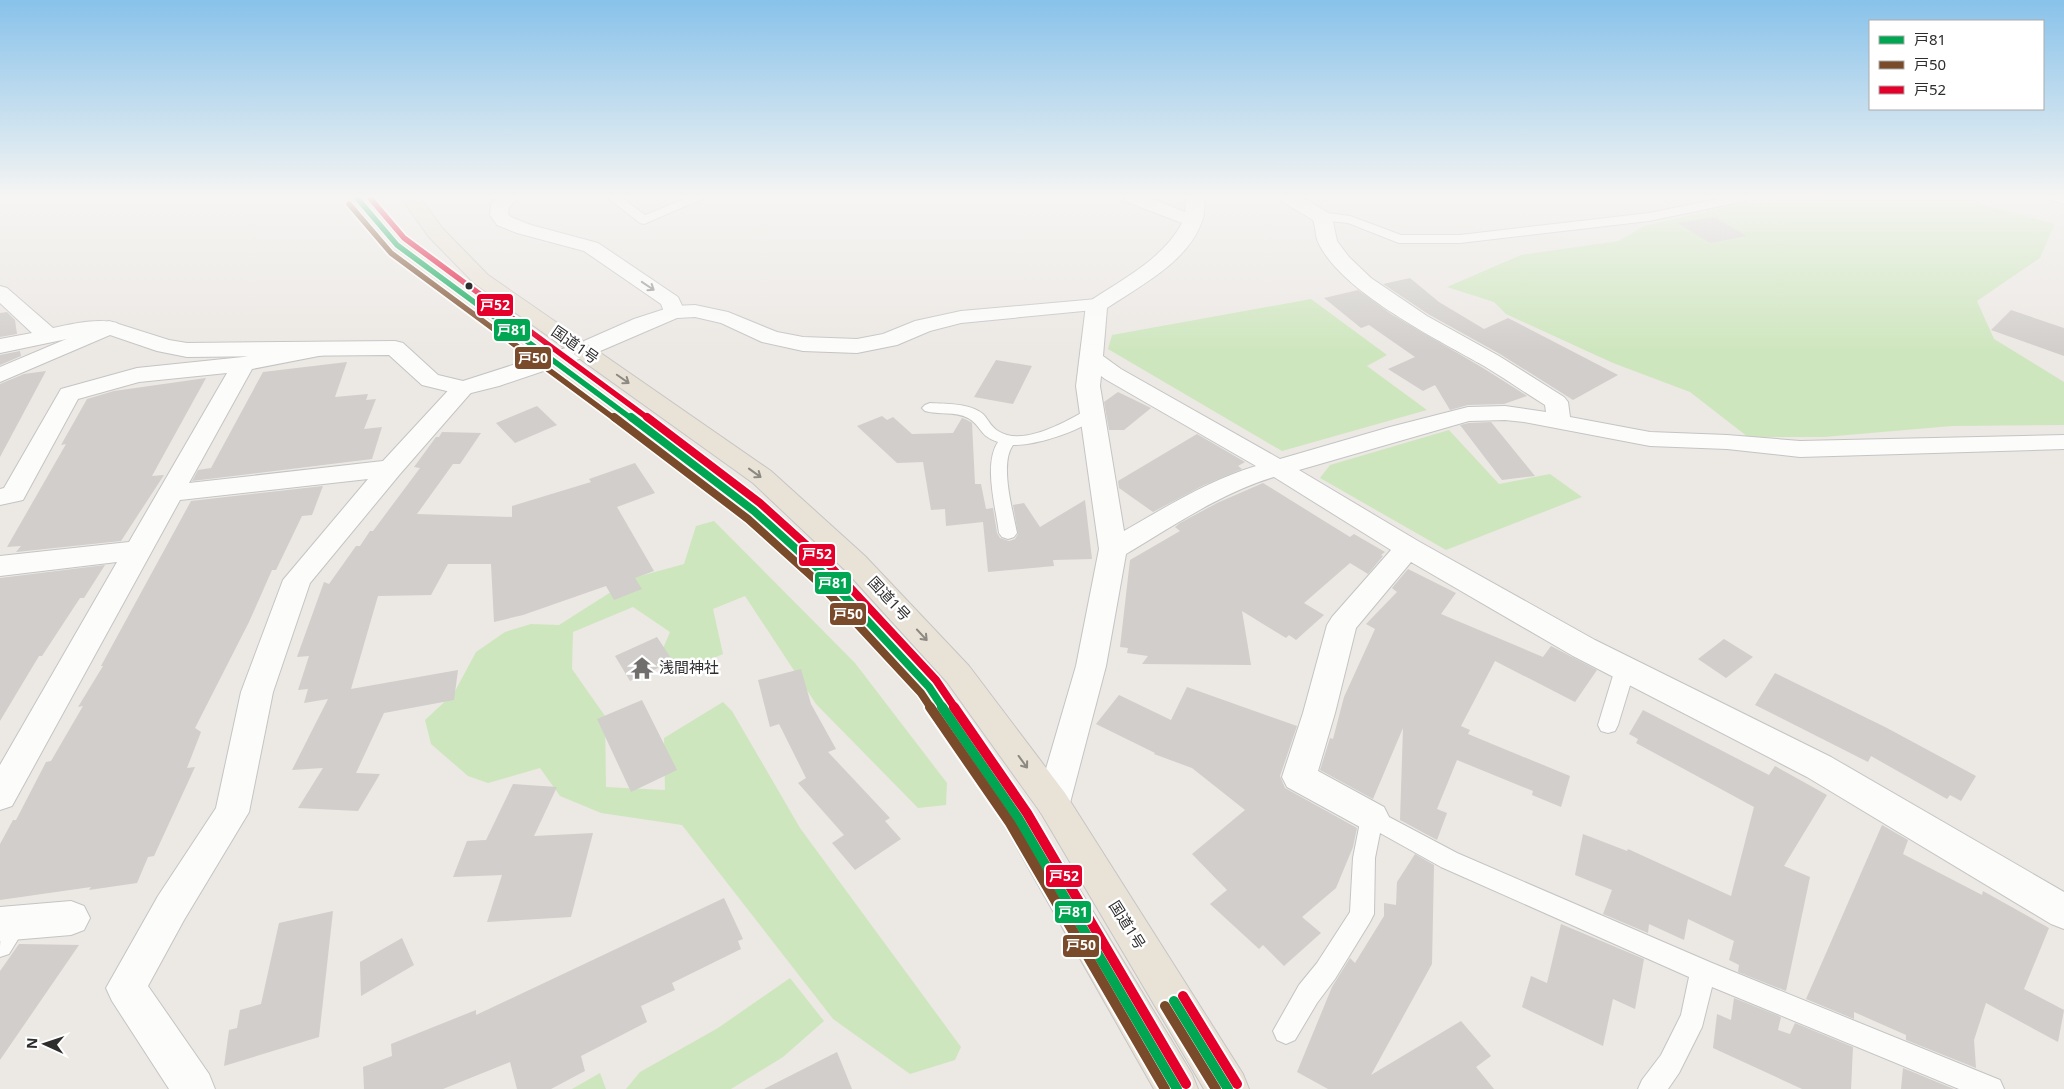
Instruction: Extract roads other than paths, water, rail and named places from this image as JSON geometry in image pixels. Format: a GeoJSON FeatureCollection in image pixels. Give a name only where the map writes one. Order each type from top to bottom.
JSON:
{"type":"FeatureCollection","features":[{"type":"Feature","properties":{"kind":"highway","name":"国道1号"},"geometry":{"type":"LineString","coordinates":[[403,249],[551,361],[698,467],[754,511],[825,575],[929,686],[1018,818],[1177,1089]]}},
{"type":"Feature","properties":{"kind":"highway","name":"国道1号"},"geometry":{"type":"LineString","coordinates":[[451,249],[481,279],[762,477],[856,563],[958,674],[1053,803],[1228,1089]]}},
{"type":"Feature","properties":{"kind":"street"},"geometry":{"type":"LineString","coordinates":[[594,249],[671,301],[674,312]]}},
{"type":"Feature","properties":{"kind":"street"},"geometry":{"type":"LineString","coordinates":[[0,346],[86,328],[109,328],[165,346],[187,350],[395,348],[430,380],[462,388],[583,350],[674,312],[695,312],[728,318],[770,337],[803,344],[857,346],[889,340],[923,326],[961,317],[1098,305],[1164,258],[1174,249]]}},
{"type":"Feature","properties":{"kind":"street"},"geometry":{"type":"LineString","coordinates":[[1332,249],[1343,264],[1384,298],[1494,362],[1556,402],[1559,420]]}},
{"type":"Feature","properties":{"kind":"street"},"geometry":{"type":"LineString","coordinates":[[0,292],[48,336]]}},
{"type":"Feature","properties":{"kind":"street"},"geometry":{"type":"LineString","coordinates":[[1053,803],[1092,666],[1114,549],[1088,386],[1090,357],[1098,305]]}},
{"type":"Feature","properties":{"kind":"street"},"geometry":{"type":"LineString","coordinates":[[0,375],[109,328]]}},
{"type":"Feature","properties":{"kind":"street"},"geometry":{"type":"LineString","coordinates":[[0,516],[7,496],[69,394],[137,375],[243,364],[321,349]]}},
{"type":"Feature","properties":{"kind":"street"},"geometry":{"type":"LineString","coordinates":[[1090,357],[1113,374],[1279,469],[1408,548],[1584,648],[1819,768],[2064,912]]}},
{"type":"Feature","properties":{"kind":"street"},"geometry":{"type":"LineString","coordinates":[[0,796],[243,364]]}},
{"type":"Feature","properties":{"kind":"street"},"geometry":{"type":"LineString","coordinates":[[194,1089],[126,988],[171,908],[232,812],[257,692],[297,580],[462,388]]}},
{"type":"Feature","properties":{"kind":"street"},"geometry":{"type":"LineString","coordinates":[[1114,549],[1182,509],[1244,478],[1399,432],[1468,414],[1505,413],[1559,420],[1658,440],[1727,442],[1800,449],[2064,442]]}},
{"type":"Feature","properties":{"kind":"street"},"geometry":{"type":"LineString","coordinates":[[171,493],[392,468]]}},
{"type":"Feature","properties":{"kind":"street"},"geometry":{"type":"LineString","coordinates":[[1372,817],[1299,777],[1319,713],[1342,625],[1408,548]]}},
{"type":"Feature","properties":{"kind":"street"},"geometry":{"type":"LineString","coordinates":[[0,566],[138,550]]}},
{"type":"Feature","properties":{"kind":"street"},"geometry":{"type":"LineString","coordinates":[[5,931],[71,918]]}},
{"type":"Feature","properties":{"kind":"lane"},"geometry":{"type":"LineString","coordinates":[[930,408],[968,413],[976,416],[993,436],[1017,440],[1046,436],[1073,425],[1092,412]]}},
{"type":"Feature","properties":{"kind":"lane"},"geometry":{"type":"LineString","coordinates":[[1008,533],[998,477],[1001,450],[1009,439]]}},
{"type":"Feature","properties":{"kind":"lane"},"geometry":{"type":"LineString","coordinates":[[1608,725],[1625,669]]}},
{"type":"Feature","properties":{"kind":"lane"},"geometry":{"type":"LineString","coordinates":[[1286,1031],[1308,994],[1362,914],[1364,858],[1372,817],[1449,860],[1702,971],[1991,1089]]}},
{"type":"Feature","properties":{"kind":"lane"},"geometry":{"type":"LineString","coordinates":[[1651,1089],[1670,1064],[1693,1018],[1702,971]]}},
{"type":"Feature","properties":{"kind":"place","name":"浅間神社"},"geometry":{"type":"Point","coordinates":[642,668]}}]}
